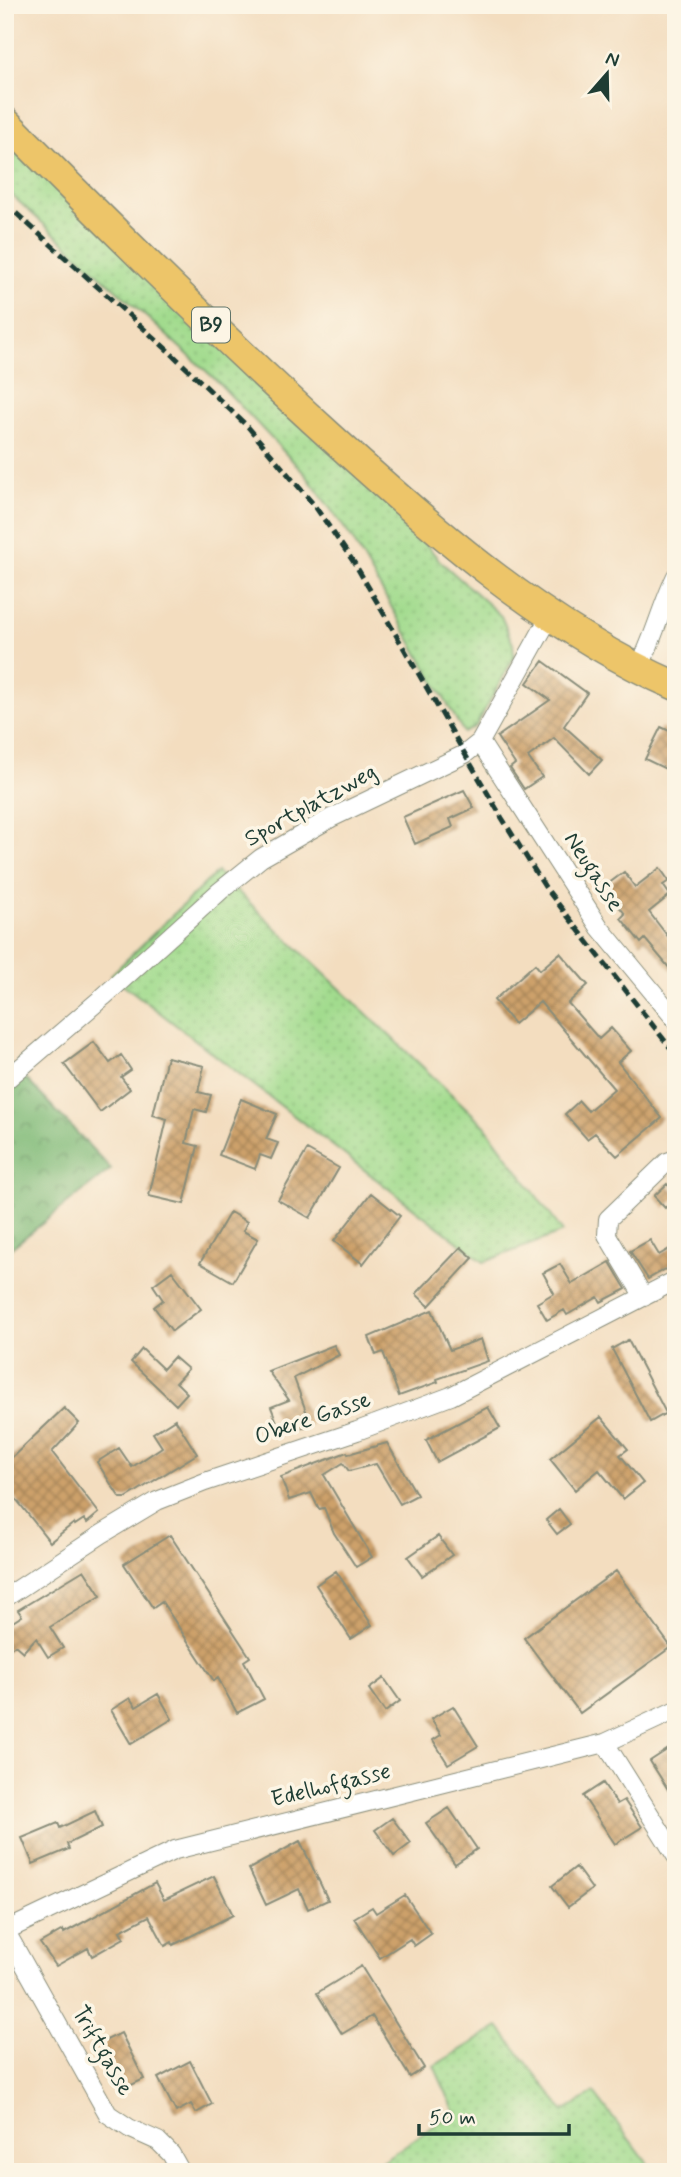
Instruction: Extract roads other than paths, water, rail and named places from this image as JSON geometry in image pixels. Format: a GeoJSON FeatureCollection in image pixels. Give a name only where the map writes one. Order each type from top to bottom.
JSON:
{"type":"FeatureCollection","features":[{"type":"Feature","properties":{"kind":"main road","name":"B9"},"geometry":{"type":"LineString","coordinates":[[5,121],[160,276],[424,522],[550,616],[638,669],[676,686]]}},
{"type":"Feature","properties":{"kind":"street"},"geometry":{"type":"LineString","coordinates":[[638,669],[653,641],[663,602],[676,576]]}},
{"type":"Feature","properties":{"kind":"street","name":"Sportplatzweg"},"geometry":{"type":"LineString","coordinates":[[5,1081],[261,858],[331,818],[464,754],[480,742],[550,616]]}},
{"type":"Feature","properties":{"kind":"street","name":"Neugasse"},"geometry":{"type":"LineString","coordinates":[[480,742],[600,928],[676,1020]]}},
{"type":"Feature","properties":{"kind":"street"},"geometry":{"type":"LineString","coordinates":[[644,1297],[607,1235],[608,1219],[667,1162],[676,1159]]}},
{"type":"Feature","properties":{"kind":"street","name":"Obere Gasse"},"geometry":{"type":"LineString","coordinates":[[5,1598],[156,1502],[205,1482],[451,1396],[676,1280]]}},
{"type":"Feature","properties":{"kind":"street","name":"Edelhofgasse"},"geometry":{"type":"LineString","coordinates":[[5,1930],[175,1850],[605,1744],[676,1710]]}},
{"type":"Feature","properties":{"kind":"street"},"geometry":{"type":"LineString","coordinates":[[605,1744],[676,1856]]}},
{"type":"Feature","properties":{"kind":"street","name":"Triftgasse"},"geometry":{"type":"LineString","coordinates":[[5,1930],[108,2114],[129,2128],[158,2141],[171,2154],[181,2172]]}},
{"type":"Feature","properties":{"kind":"railway"},"geometry":{"type":"LineString","coordinates":[[5,203],[248,427],[314,505],[355,564],[545,887],[676,1055]]}}]}
